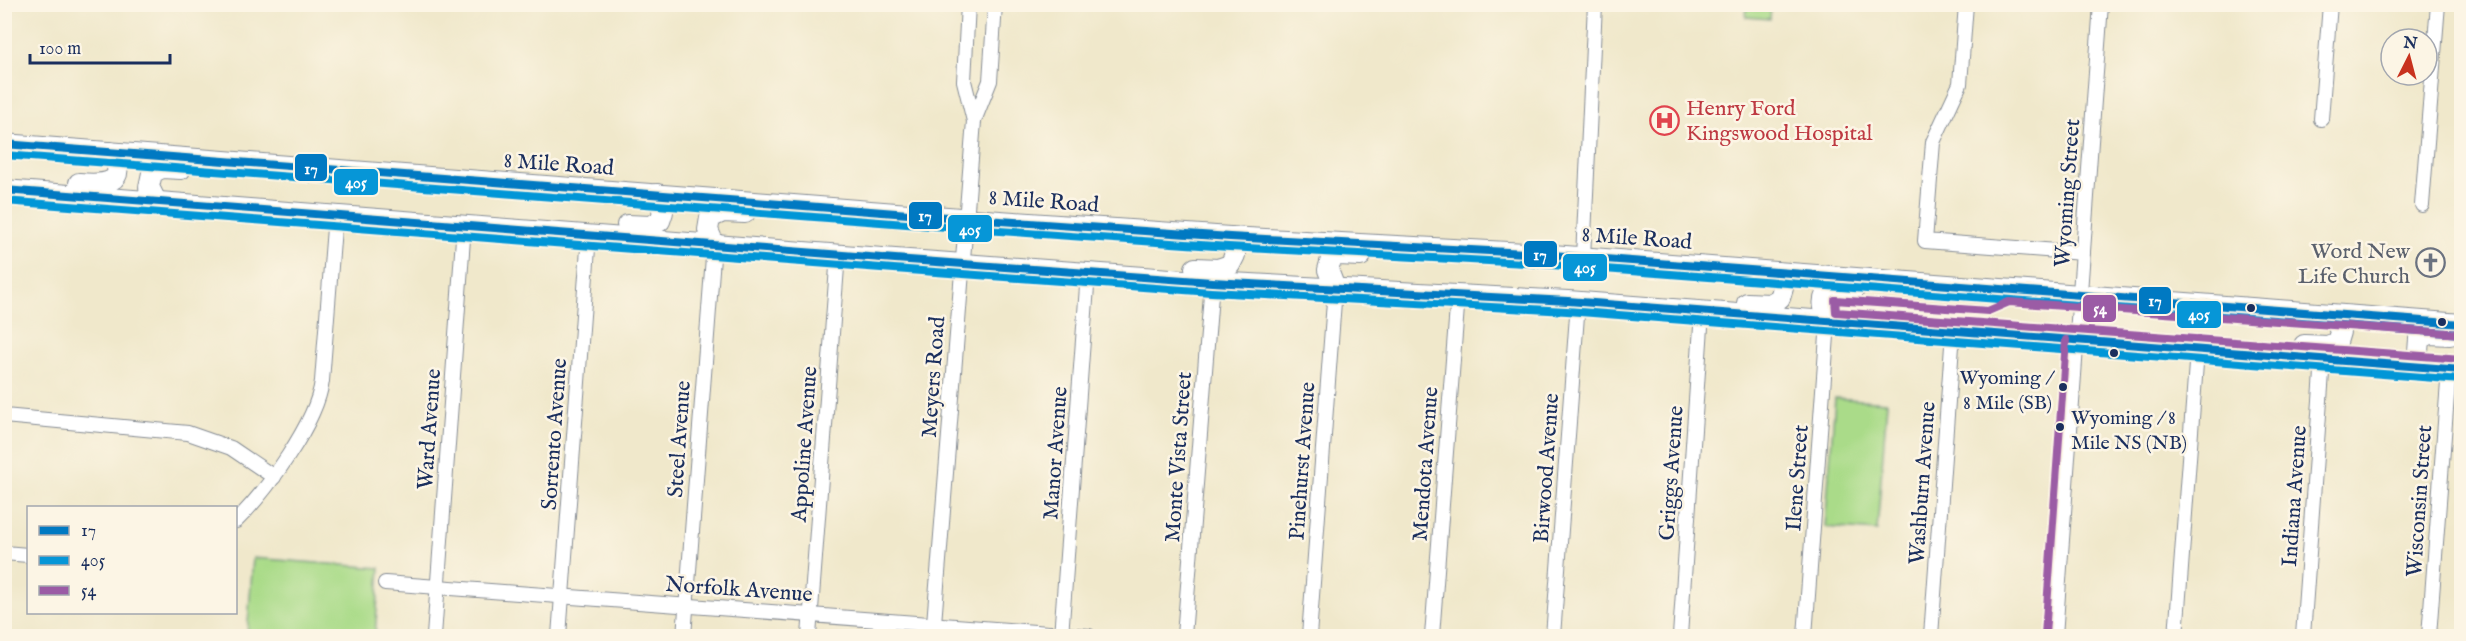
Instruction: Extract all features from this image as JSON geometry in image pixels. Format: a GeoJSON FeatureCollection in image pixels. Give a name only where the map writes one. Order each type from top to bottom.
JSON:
{"type":"FeatureCollection","features":[{"type":"Feature","properties":{"kind":"highway","name":"8 Mile Road"},"geometry":{"type":"LineString","coordinates":[[4,144],[966,218],[1230,237],[1583,257],[2462,324]]}},
{"type":"Feature","properties":{"kind":"highway"},"geometry":{"type":"LineString","coordinates":[[4,177],[105,184],[115,178],[118,170],[117,163],[110,152]]}},
{"type":"Feature","properties":{"kind":"highway"},"geometry":{"type":"LineString","coordinates":[[156,201],[149,187],[149,180],[157,169],[269,176],[314,168]]}},
{"type":"Feature","properties":{"kind":"highway"},"geometry":{"type":"LineString","coordinates":[[4,190],[1212,282],[1578,302],[2455,370]]}},
{"type":"Feature","properties":{"kind":"highway"},"geometry":{"type":"LineString","coordinates":[[524,230],[560,220],[655,225],[662,219],[663,212],[657,194]]}},
{"type":"Feature","properties":{"kind":"highway"},"geometry":{"type":"LineString","coordinates":[[714,244],[708,232],[707,223],[713,215],[723,212],[928,227],[946,216]]}},
{"type":"Feature","properties":{"kind":"highway"},"geometry":{"type":"LineString","coordinates":[[970,264],[1006,254],[1218,269],[1227,267],[1234,259],[1230,237]]}},
{"type":"Feature","properties":{"kind":"highway"},"geometry":{"type":"LineString","coordinates":[[1335,288],[1328,274],[1328,266],[1331,259],[1338,255],[1425,259],[1468,249]]}},
{"type":"Feature","properties":{"kind":"highway"},"geometry":{"type":"LineString","coordinates":[[1647,308],[1677,297],[1776,303],[1783,288],[1776,272]]}},
{"type":"Feature","properties":{"kind":"highway"},"geometry":{"type":"LineString","coordinates":[[1828,322],[1822,303],[1825,295],[1831,289],[1988,301],[2007,291]]}},
{"type":"Feature","properties":{"kind":"highway"},"geometry":{"type":"LineString","coordinates":[[2085,342],[2111,331],[2328,346],[2337,342],[2340,336],[2334,315]]}},
{"type":"Feature","properties":{"kind":"highway"},"geometry":{"type":"LineString","coordinates":[[2422,367],[2418,352],[2419,339],[2428,334],[2462,336]]}},
{"type":"Feature","properties":{"kind":"street","name":"Meyers Road"},"geometry":{"type":"LineString","coordinates":[[968,4],[964,81],[974,121]]}},
{"type":"Feature","properties":{"kind":"street","name":"Meyers Road"},"geometry":{"type":"LineString","coordinates":[[934,631],[970,264],[966,218],[974,121],[990,81],[995,4]]}},
{"type":"Feature","properties":{"kind":"street"},"geometry":{"type":"LineString","coordinates":[[1583,257],[1595,4]]}},
{"type":"Feature","properties":{"kind":"street"},"geometry":{"type":"LineString","coordinates":[[1966,4],[1960,84],[1933,142],[1925,241],[2083,253]]}},
{"type":"Feature","properties":{"kind":"street","name":"Wyoming Street"},"geometry":{"type":"LineString","coordinates":[[2055,636],[2085,342],[2080,296],[2101,4]]}},
{"type":"Feature","properties":{"kind":"street"},"geometry":{"type":"LineString","coordinates":[[2321,119],[2330,4]]}},
{"type":"Feature","properties":{"kind":"street"},"geometry":{"type":"LineString","coordinates":[[2422,205],[2438,4]]}},
{"type":"Feature","properties":{"kind":"street"},"geometry":{"type":"LineString","coordinates":[[237,520],[274,477],[315,411],[320,395],[335,215]]}},
{"type":"Feature","properties":{"kind":"street","name":"Ward Avenue"},"geometry":{"type":"LineString","coordinates":[[434,636],[464,225]]}},
{"type":"Feature","properties":{"kind":"street","name":"Sorrento Avenue"},"geometry":{"type":"LineString","coordinates":[[559,636],[589,235]]}},
{"type":"Feature","properties":{"kind":"street","name":"Steel Avenue"},"geometry":{"type":"LineString","coordinates":[[684,636],[714,244]]}},
{"type":"Feature","properties":{"kind":"street","name":"Appoline Avenue"},"geometry":{"type":"LineString","coordinates":[[809,636],[838,254]]}},
{"type":"Feature","properties":{"kind":"street","name":"Manor Avenue"},"geometry":{"type":"LineString","coordinates":[[1061,635],[1088,273]]}},
{"type":"Feature","properties":{"kind":"street","name":"Monte Vista Street"},"geometry":{"type":"LineString","coordinates":[[1184,636],[1212,282]]}},
{"type":"Feature","properties":{"kind":"street","name":"Pinehurst Avenue"},"geometry":{"type":"LineString","coordinates":[[1309,636],[1335,288]]}},
{"type":"Feature","properties":{"kind":"street","name":"Mendota Avenue"},"geometry":{"type":"LineString","coordinates":[[1432,636],[1458,294]]}},
{"type":"Feature","properties":{"kind":"street","name":"Birwood Avenue"},"geometry":{"type":"LineString","coordinates":[[1553,636],[1578,302]]}},
{"type":"Feature","properties":{"kind":"street","name":"Griggs Avenue"},"geometry":{"type":"LineString","coordinates":[[1680,636],[1702,312]]}},
{"type":"Feature","properties":{"kind":"street","name":"Ilene Street"},"geometry":{"type":"LineString","coordinates":[[1805,636],[1828,322]]}},
{"type":"Feature","properties":{"kind":"street","name":"Washburn Avenue"},"geometry":{"type":"LineString","coordinates":[[1931,636],[1953,332]]}},
{"type":"Feature","properties":{"kind":"street"},"geometry":{"type":"LineString","coordinates":[[2176,636],[2197,350]]}},
{"type":"Feature","properties":{"kind":"street","name":"Indiana Avenue"},"geometry":{"type":"LineString","coordinates":[[2303,636],[2323,359]]}},
{"type":"Feature","properties":{"kind":"street","name":"Wisconsin Street"},"geometry":{"type":"LineString","coordinates":[[2429,636],[2455,370]]}},
{"type":"Feature","properties":{"kind":"street"},"geometry":{"type":"LineString","coordinates":[[4,416],[188,433],[231,448],[274,477]]}},
{"type":"Feature","properties":{"kind":"street"},"geometry":{"type":"LineString","coordinates":[[4,553],[27,555]]}},
{"type":"Feature","properties":{"kind":"street","name":"Norfolk Avenue"},"geometry":{"type":"LineString","coordinates":[[386,583],[810,615],[934,631],[1089,636]]}},
{"type":"Feature","properties":{"kind":"green space"},"geometry":{"type":"Polygon","coordinates":[[[1747,5],[1771,5],[1770,19],[1746,17],[1747,5]]]}},
{"type":"Feature","properties":{"kind":"green space"},"geometry":{"type":"Polygon","coordinates":[[[1835,398],[1887,402],[1877,531],[1825,527],[1835,398]]]}},
{"type":"Feature","properties":{"kind":"green space"},"geometry":{"type":"Polygon","coordinates":[[[253,558],[380,568],[375,636],[247,636],[253,558]]]}},
{"type":"Feature","properties":{"kind":"transit line","name":"17"},"geometry":{"type":"LineString","coordinates":[[4,144],[986,220],[1230,237],[1526,253],[2462,324]]}},
{"type":"Feature","properties":{"kind":"transit line","name":"405"},"geometry":{"type":"LineString","coordinates":[[4,155],[985,230],[1229,247],[1525,263],[2461,334]]}},
{"type":"Feature","properties":{"kind":"transit line","name":"17"},"geometry":{"type":"LineString","coordinates":[[4,190],[895,259],[1212,282],[1568,301],[2462,370]]}},
{"type":"Feature","properties":{"kind":"transit line","name":"405"},"geometry":{"type":"LineString","coordinates":[[4,201],[1211,292],[1567,311],[2461,380]]}},
{"type":"Feature","properties":{"kind":"transit line","name":"54"},"geometry":{"type":"LineString","coordinates":[[2461,334],[2009,302],[1988,311],[1835,300],[1836,312],[2462,359]]}},
{"type":"Feature","properties":{"kind":"transit line","name":"54"},"geometry":{"type":"LineString","coordinates":[[2045,635],[2066,340]]}},
{"type":"Feature","properties":{"kind":"place","name":"Henry Ford Kingswood Hospital"},"geometry":{"type":"Point","coordinates":[1665,120]}},
{"type":"Feature","properties":{"kind":"place","name":"Word New Life Church"},"geometry":{"type":"Point","coordinates":[2431,263]}},
{"type":"Feature","properties":{"kind":"place","name":"Wyoming / 8 Mile (SB)"},"geometry":{"type":"Point","coordinates":[2063,387]}},
{"type":"Feature","properties":{"kind":"place","name":"Wyoming / 8 Mile NS (NB)"},"geometry":{"type":"Point","coordinates":[2060,427]}}]}
